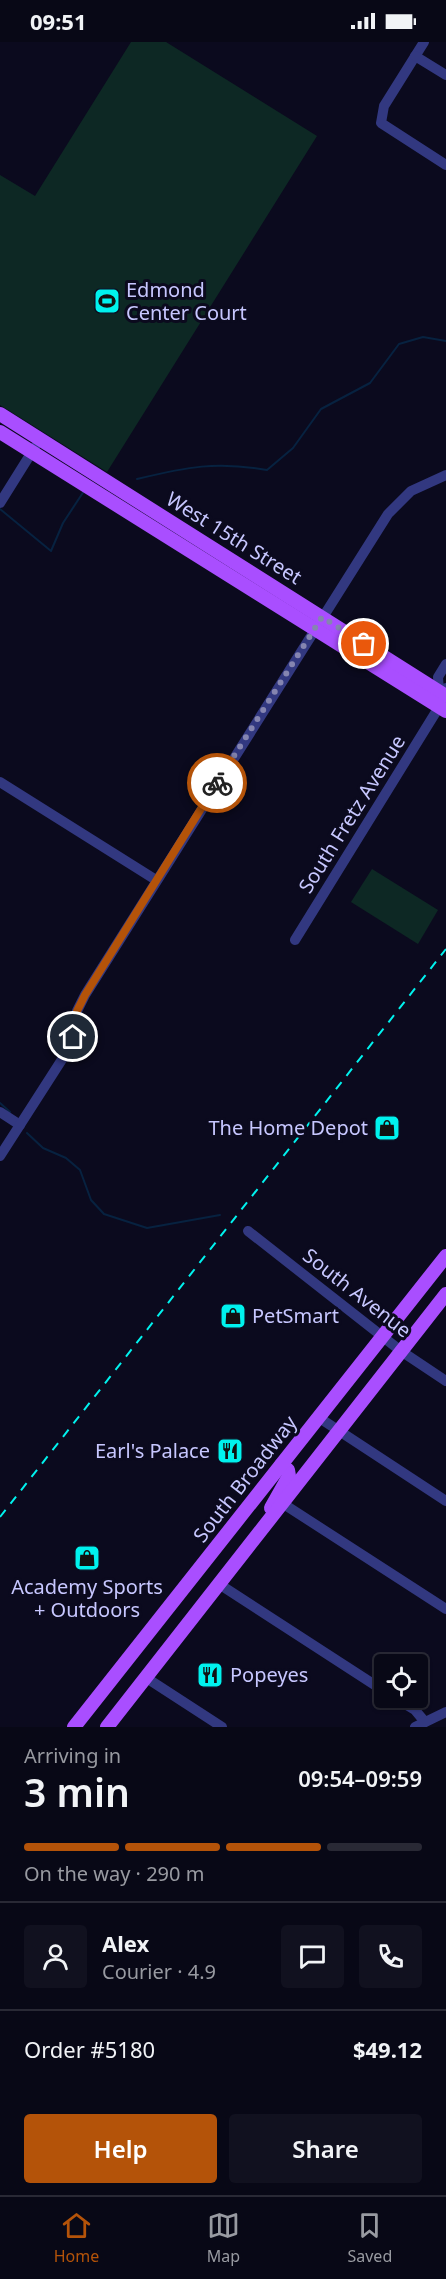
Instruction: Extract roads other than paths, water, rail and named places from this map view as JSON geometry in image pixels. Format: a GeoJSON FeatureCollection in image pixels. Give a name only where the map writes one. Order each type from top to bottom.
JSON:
{"type":"FeatureCollection","features":[{"type":"Feature","properties":{"kind":"main road","name":"West 15th Street"},"geometry":{"type":"LineString","coordinates":[[0,414],[318,623]]}},
{"type":"Feature","properties":{"kind":"main road","name":"West 15th Street"},"geometry":{"type":"LineString","coordinates":[[0,432],[443,699]]}},
{"type":"Feature","properties":{"kind":"main road","name":"South Broadway"},"geometry":{"type":"LineString","coordinates":[[75,1727],[446,1256]]}},
{"type":"Feature","properties":{"kind":"main road"},"geometry":{"type":"LineString","coordinates":[[107,1727],[446,1294]]}},
{"type":"Feature","properties":{"kind":"main road"},"geometry":{"type":"LineString","coordinates":[[258,1534],[289,1476],[288,1470],[281,1465]]}},
{"type":"Feature","properties":{"kind":"main road"},"geometry":{"type":"LineString","coordinates":[[219,1584],[213,1580],[210,1571],[235,1525]]}},
{"type":"Feature","properties":{"kind":"main road"},"geometry":{"type":"LineString","coordinates":[[126,1661],[145,1677]]}},
{"type":"Feature","properties":{"kind":"street"},"geometry":{"type":"LineString","coordinates":[[424,42],[384,106],[381,123],[446,165]]}},
{"type":"Feature","properties":{"kind":"street"},"geometry":{"type":"LineString","coordinates":[[415,56],[446,75]]}},
{"type":"Feature","properties":{"kind":"street"},"geometry":{"type":"LineString","coordinates":[[0,503],[40,439]]}},
{"type":"Feature","properties":{"kind":"street"},"geometry":{"type":"LineString","coordinates":[[0,1156],[70,1047],[77,1011],[85,995],[318,623],[396,504],[422,484],[446,475]]}},
{"type":"Feature","properties":{"kind":"street","name":"South Fretz Avenue"},"geometry":{"type":"LineString","coordinates":[[295,940],[443,699],[438,677],[446,664]]}},
{"type":"Feature","properties":{"kind":"street"},"geometry":{"type":"LineString","coordinates":[[0,782],[156,880]]}},
{"type":"Feature","properties":{"kind":"street"},"geometry":{"type":"LineString","coordinates":[[0,1112],[20,1125]]}},
{"type":"Feature","properties":{"kind":"street","name":"South Avenue"},"geometry":{"type":"LineString","coordinates":[[248,1231],[401,1351],[446,1382]]}},
{"type":"Feature","properties":{"kind":"street"},"geometry":{"type":"LineString","coordinates":[[318,1417],[446,1501]]}},
{"type":"Feature","properties":{"kind":"street"},"geometry":{"type":"LineString","coordinates":[[282,1503],[446,1609]]}},
{"type":"Feature","properties":{"kind":"street"},"geometry":{"type":"LineString","coordinates":[[219,1584],[374,1685]]}},
{"type":"Feature","properties":{"kind":"street"},"geometry":{"type":"LineString","coordinates":[[145,1677],[222,1727]]}},
{"type":"Feature","properties":{"kind":"street"},"geometry":{"type":"LineString","coordinates":[[412,1708],[415,1710],[420,1725],[446,1712]]}},
{"type":"Feature","properties":{"kind":"waterway"},"geometry":{"type":"LineString","coordinates":[[137,479],[202,467],[232,466],[267,470],[293,448],[321,409],[370,383],[399,344],[423,337],[446,341]]}},
{"type":"Feature","properties":{"kind":"waterway"},"geometry":{"type":"LineString","coordinates":[[0,509],[51,551],[63,523],[84,491]]}},
{"type":"Feature","properties":{"kind":"waterway"},"geometry":{"type":"LineString","coordinates":[[0,1103],[10,1112]]}},
{"type":"Feature","properties":{"kind":"waterway"},"geometry":{"type":"LineString","coordinates":[[27,1133],[43,1148],[66,1158],[80,1170],[91,1200],[104,1214],[147,1228],[220,1215]]}},
{"type":"Feature","properties":{"kind":"railway"},"geometry":{"type":"LineString","coordinates":[[0,1517],[446,949]]}},
{"type":"Feature","properties":{"kind":"place","name":"Edmond Center Court"},"geometry":{"type":"Point","coordinates":[107,301]}},
{"type":"Feature","properties":{"kind":"place","name":"The Home Depot"},"geometry":{"type":"Point","coordinates":[387,1128]}},
{"type":"Feature","properties":{"kind":"place","name":"PetSmart"},"geometry":{"type":"Point","coordinates":[233,1316]}},
{"type":"Feature","properties":{"kind":"place","name":"Earl's Palace"},"geometry":{"type":"Point","coordinates":[230,1451]}},
{"type":"Feature","properties":{"kind":"place","name":"Academy Sports + Outdoors"},"geometry":{"type":"Point","coordinates":[87,1558]}},
{"type":"Feature","properties":{"kind":"place","name":"Popeyes"},"geometry":{"type":"Point","coordinates":[210,1675]}}]}
